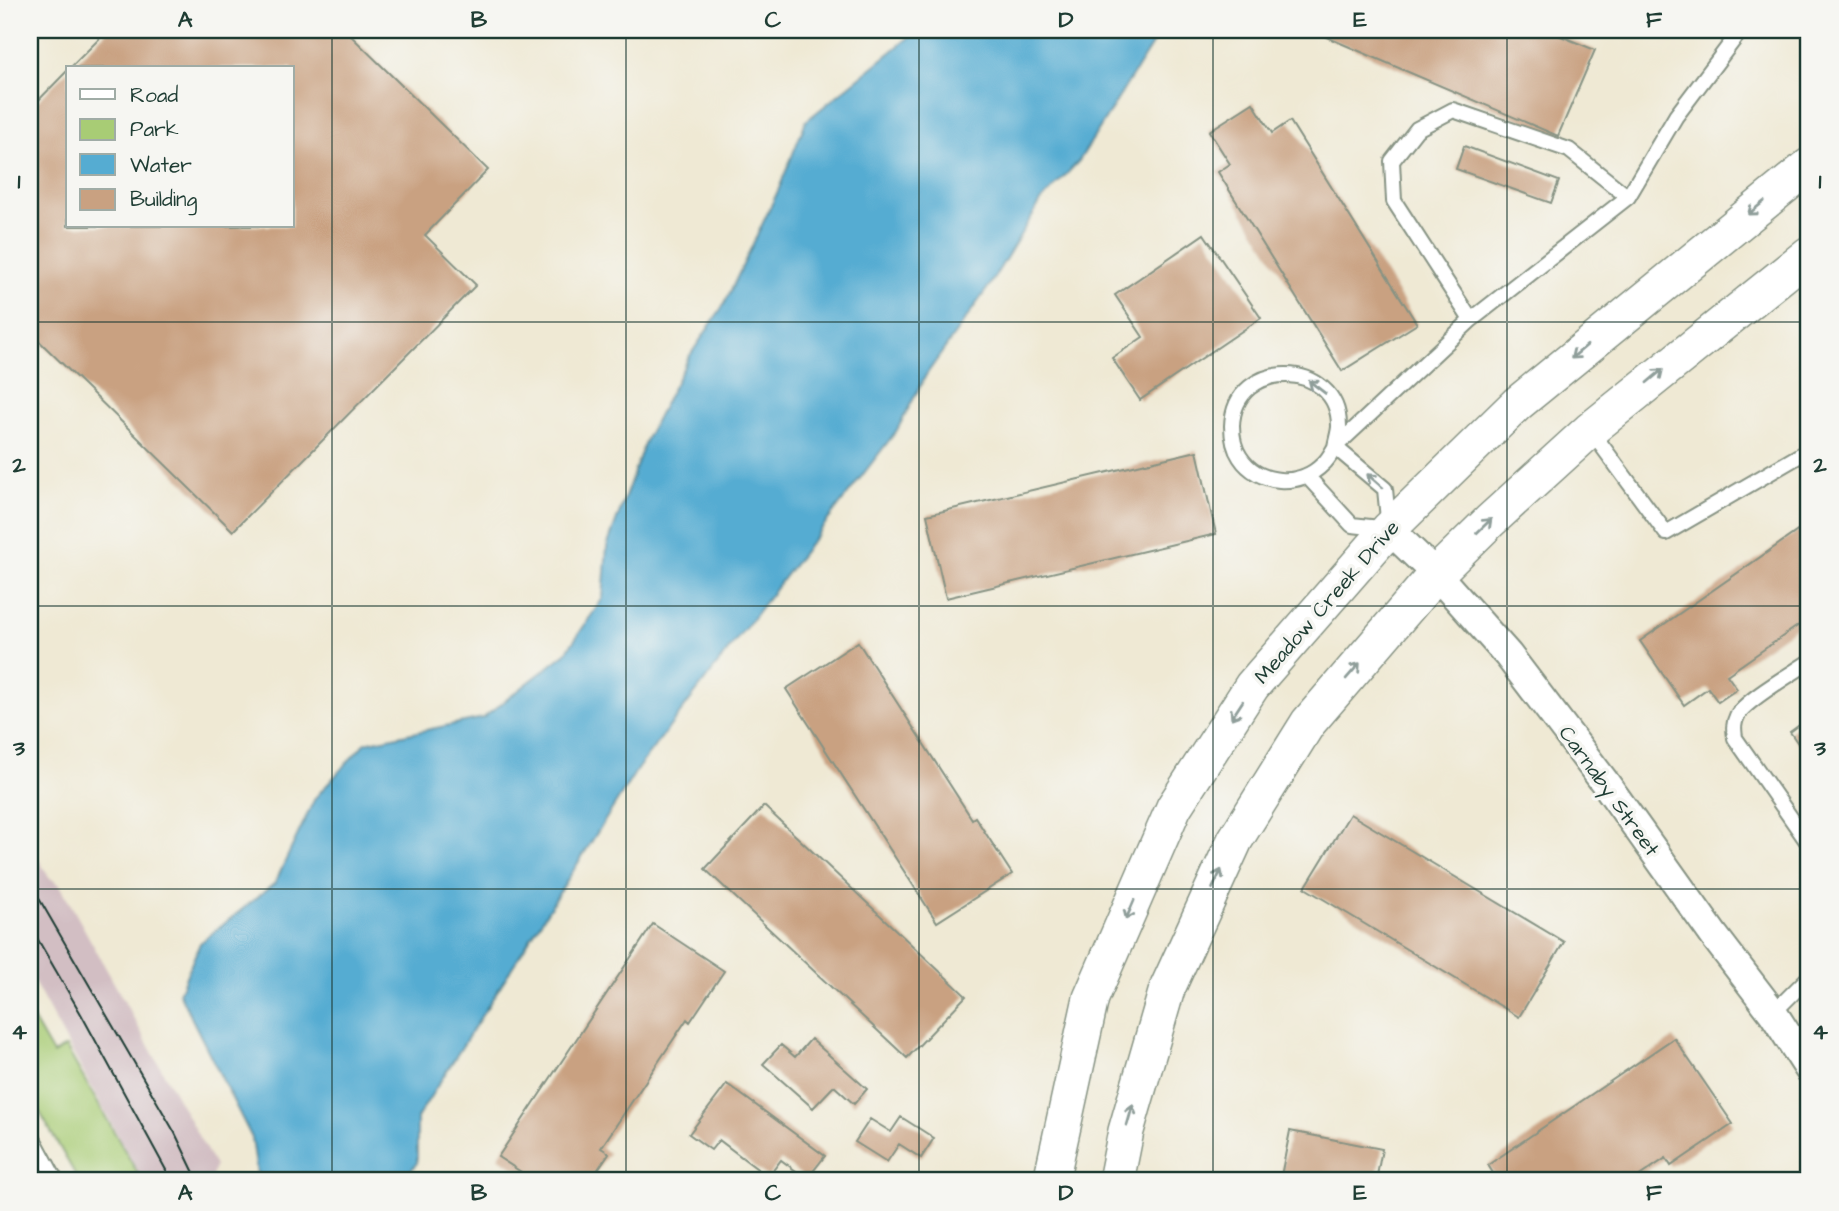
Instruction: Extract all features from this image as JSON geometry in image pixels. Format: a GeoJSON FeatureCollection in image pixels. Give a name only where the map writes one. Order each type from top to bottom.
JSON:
{"type":"FeatureCollection","features":[{"type":"Feature","properties":{"kind":"street","name":"Meadow Creek Drive"},"geometry":{"type":"LineString","coordinates":[[1051,1181],[1091,998],[1174,807],[1252,686],[1389,529],[1517,404],[1809,166]]}},
{"type":"Feature","properties":{"kind":"street"},"geometry":{"type":"LineString","coordinates":[[1116,1181],[1126,1131],[1167,989],[1234,840],[1308,723],[1436,575],[1490,521],[1590,430],[1809,254]]}},
{"type":"Feature","properties":{"kind":"street","name":"Carnaby Street"},"geometry":{"type":"LineString","coordinates":[[1389,529],[1436,575],[1516,666],[1773,1013],[1809,1069]]}},
{"type":"Feature","properties":{"kind":"lane"},"geometry":{"type":"LineString","coordinates":[[1335,447],[1339,425],[1334,403],[1321,386],[1301,376],[1279,373],[1259,380],[1242,395],[1233,415],[1232,436],[1240,457],[1255,472],[1276,480],[1292,481],[1307,476],[1324,464],[1335,447],[1471,320],[1628,197],[1676,116],[1741,30]]}},
{"type":"Feature","properties":{"kind":"lane"},"geometry":{"type":"LineString","coordinates":[[1471,320],[1394,201],[1392,161],[1417,129],[1453,110],[1569,150],[1628,197]]}},
{"type":"Feature","properties":{"kind":"lane"},"geometry":{"type":"LineString","coordinates":[[1590,430],[1666,533],[1809,450]]}},
{"type":"Feature","properties":{"kind":"lane"},"geometry":{"type":"LineString","coordinates":[[1307,476],[1352,525],[1389,529],[1385,489],[1335,447]]}},
{"type":"Feature","properties":{"kind":"lane"},"geometry":{"type":"LineString","coordinates":[[1809,662],[1749,703],[1738,713],[1733,726],[1735,738],[1809,844]]}},
{"type":"Feature","properties":{"kind":"lane"},"geometry":{"type":"LineString","coordinates":[[1773,1013],[1809,977]]}},
{"type":"Feature","properties":{"kind":"lane"},"geometry":{"type":"LineString","coordinates":[[30,1133],[56,1181]]}},
{"type":"Feature","properties":{"kind":"shaded area"},"geometry":{"type":"Polygon","coordinates":[[[30,845],[49,877],[60,885],[215,1166],[211,1181],[143,1181],[30,975],[30,845]]]}},
{"type":"Feature","properties":{"kind":"green space"},"geometry":{"type":"Polygon","coordinates":[[[30,1014],[53,1054],[66,1047],[142,1181],[79,1181],[30,1095],[30,1014]]]}},
{"type":"Feature","properties":{"kind":"water"},"geometry":{"type":"Polygon","coordinates":[[[918,30],[1161,30],[1079,161],[1041,201],[989,286],[926,375],[897,430],[638,768],[417,1118],[417,1163],[402,1181],[258,1181],[252,1138],[179,993],[200,943],[275,883],[315,798],[365,743],[483,718],[565,654],[603,598],[607,547],[646,439],[689,357],[725,303],[778,191],[806,121],[918,30]]]}},
{"type":"Feature","properties":{"kind":"building"},"geometry":{"type":"Polygon","coordinates":[[[108,30],[345,30],[488,170],[425,235],[476,285],[233,531],[30,332],[30,109],[66,72],[66,228],[294,228],[294,66],[72,66],[108,30]]]}},
{"type":"Feature","properties":{"kind":"building"},"geometry":{"type":"Polygon","coordinates":[[[1310,30],[1546,30],[1595,50],[1558,136],[1310,30]]]}},
{"type":"Feature","properties":{"kind":"building"},"geometry":{"type":"Polygon","coordinates":[[[1253,103],[1272,133],[1290,121],[1417,324],[1342,371],[1218,172],[1230,164],[1209,131],[1253,103]]]}},
{"type":"Feature","properties":{"kind":"building"},"geometry":{"type":"Polygon","coordinates":[[[1464,146],[1559,181],[1551,203],[1456,169],[1464,146]]]}},
{"type":"Feature","properties":{"kind":"building"},"geometry":{"type":"Polygon","coordinates":[[[1204,234],[1261,318],[1140,400],[1112,358],[1143,337],[1115,295],[1204,234]]]}},
{"type":"Feature","properties":{"kind":"building"},"geometry":{"type":"Polygon","coordinates":[[[1197,451],[1216,534],[946,598],[927,515],[1197,451]]]}},
{"type":"Feature","properties":{"kind":"building"},"geometry":{"type":"Polygon","coordinates":[[[1809,523],[1809,618],[1727,675],[1737,689],[1718,702],[1708,688],[1684,705],[1640,641],[1809,523]]]}},
{"type":"Feature","properties":{"kind":"building"},"geometry":{"type":"Polygon","coordinates":[[[858,642],[972,819],[975,817],[1012,874],[937,922],[786,689],[858,642]]]}},
{"type":"Feature","properties":{"kind":"building"},"geometry":{"type":"Polygon","coordinates":[[[1809,718],[1809,759],[1790,732],[1809,718]]]}},
{"type":"Feature","properties":{"kind":"building"},"geometry":{"type":"Polygon","coordinates":[[[764,806],[966,996],[907,1058],[705,869],[764,806]]]}},
{"type":"Feature","properties":{"kind":"building"},"geometry":{"type":"Polygon","coordinates":[[[1350,814],[1564,942],[1519,1017],[1305,888],[1350,814]]]}},
{"type":"Feature","properties":{"kind":"building"},"geometry":{"type":"Polygon","coordinates":[[[653,924],[724,971],[690,1022],[687,1019],[601,1148],[609,1153],[590,1181],[535,1181],[498,1157],[653,924]]]}},
{"type":"Feature","properties":{"kind":"building"},"geometry":{"type":"Polygon","coordinates":[[[1674,1038],[1733,1124],[1671,1166],[1666,1158],[1632,1181],[1498,1181],[1488,1165],[1674,1038]]]}},
{"type":"Feature","properties":{"kind":"building"},"geometry":{"type":"Polygon","coordinates":[[[811,1039],[867,1089],[854,1104],[834,1086],[813,1108],[763,1064],[781,1045],[795,1057],[811,1039]]]}},
{"type":"Feature","properties":{"kind":"building"},"geometry":{"type":"Polygon","coordinates":[[[727,1084],[825,1156],[807,1179],[781,1160],[768,1177],[719,1140],[711,1150],[689,1134],[727,1084]]]}},
{"type":"Feature","properties":{"kind":"building"},"geometry":{"type":"Polygon","coordinates":[[[901,1117],[934,1138],[921,1158],[899,1144],[887,1162],[855,1142],[870,1119],[891,1132],[901,1117]]]}},
{"type":"Feature","properties":{"kind":"building"},"geometry":{"type":"Polygon","coordinates":[[[1290,1131],[1382,1149],[1376,1181],[1280,1181],[1290,1131]]]}},
{"type":"Feature","properties":{"kind":"tram line"},"geometry":{"type":"LineString","coordinates":[[30,883],[175,1133],[198,1181]]}},
{"type":"Feature","properties":{"kind":"tram line"},"geometry":{"type":"LineString","coordinates":[[30,926],[172,1181]]}}]}
